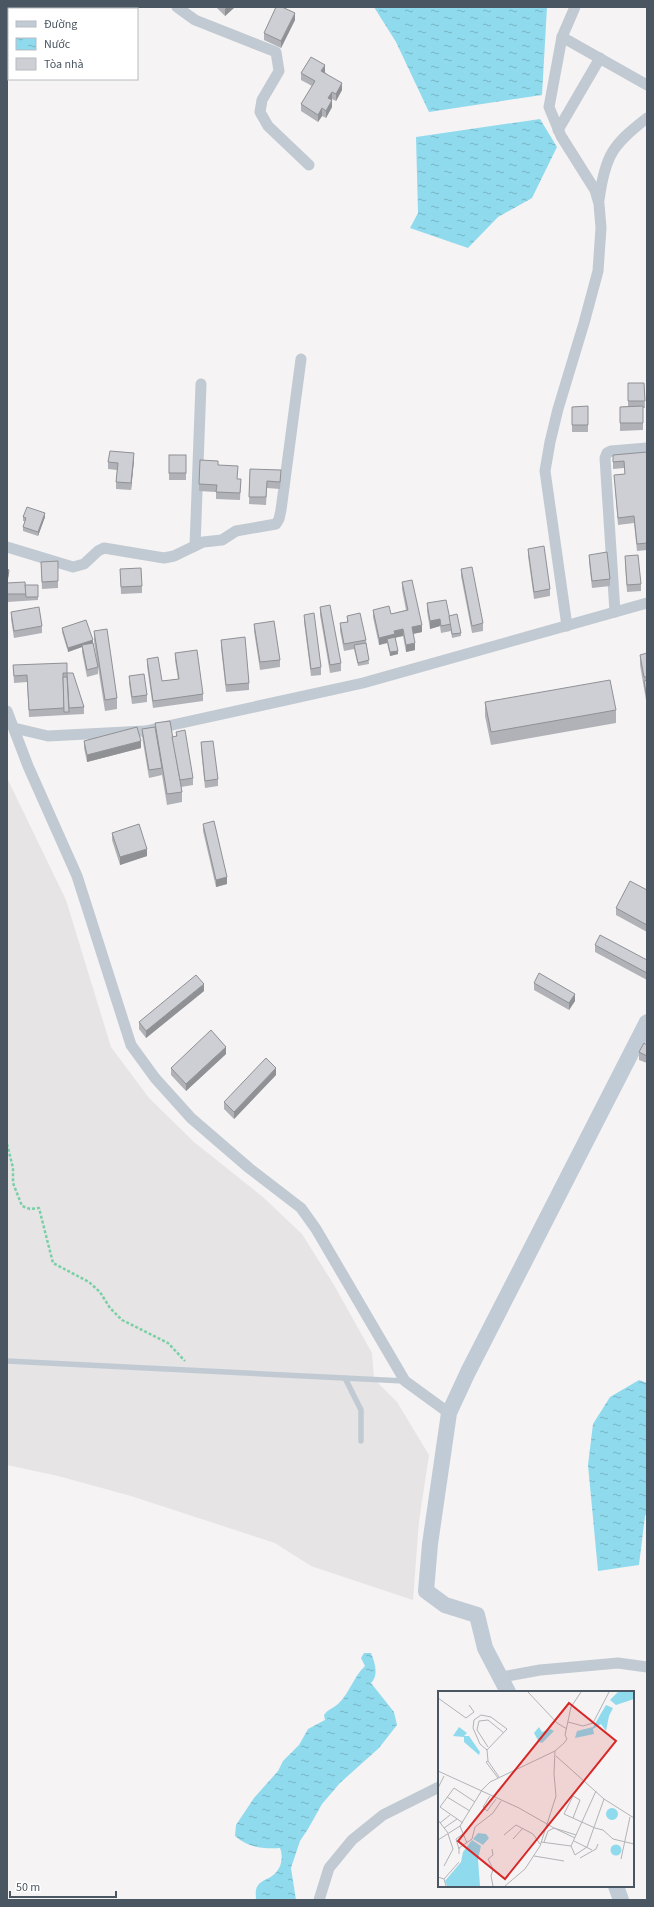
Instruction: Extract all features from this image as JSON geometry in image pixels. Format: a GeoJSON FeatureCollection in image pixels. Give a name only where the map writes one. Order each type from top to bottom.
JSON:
{"type":"FeatureCollection","features":[{"type":"Feature","properties":{"kind":"street"},"geometry":{"type":"LineString","coordinates":[[178,7],[195,20],[276,52],[279,71],[262,100],[260,112],[268,126],[309,165]]}},
{"type":"Feature","properties":{"kind":"street"},"geometry":{"type":"LineString","coordinates":[[567,626],[545,471],[558,409],[598,271],[601,228],[598,204],[590,182],[558,130],[549,107],[562,37],[575,7]]}},
{"type":"Feature","properties":{"kind":"street"},"geometry":{"type":"LineString","coordinates":[[562,37],[647,85]]}},
{"type":"Feature","properties":{"kind":"street"},"geometry":{"type":"LineString","coordinates":[[558,130],[600,58]]}},
{"type":"Feature","properties":{"kind":"street"},"geometry":{"type":"LineString","coordinates":[[598,204],[603,172],[611,153],[629,133],[647,118]]}},
{"type":"Feature","properties":{"kind":"street"},"geometry":{"type":"LineString","coordinates":[[7,547],[73,567],[84,564],[98,551],[104,548],[164,558],[174,556],[195,546],[222,540],[236,531],[276,524],[279,519],[301,359]]}},
{"type":"Feature","properties":{"kind":"street"},"geometry":{"type":"LineString","coordinates":[[195,546],[201,384]]}},
{"type":"Feature","properties":{"kind":"street"},"geometry":{"type":"LineString","coordinates":[[615,612],[606,458],[607,453],[611,451],[647,448]]}},
{"type":"Feature","properties":{"kind":"street"},"geometry":{"type":"LineString","coordinates":[[10,730],[48,736],[145,731],[363,684],[647,603]]}},
{"type":"Feature","properties":{"kind":"street"},"geometry":{"type":"LineString","coordinates":[[7,711],[10,730],[28,766],[77,876],[131,1045],[155,1078],[191,1118],[249,1168],[301,1208],[316,1229],[405,1381],[449,1413]]}},
{"type":"Feature","properties":{"kind":"street"},"geometry":{"type":"LineString","coordinates":[[508,1691],[502,1677],[485,1648],[477,1615],[445,1605],[426,1591],[430,1544],[449,1413],[468,1372],[647,1022]]}},
{"type":"Feature","properties":{"kind":"street"},"geometry":{"type":"LineString","coordinates":[[502,1677],[540,1670],[618,1663],[647,1667]]}},
{"type":"Feature","properties":{"kind":"street"},"geometry":{"type":"LineString","coordinates":[[319,1900],[329,1868],[352,1840],[383,1815],[438,1788]]}},
{"type":"Feature","properties":{"kind":"street"},"geometry":{"type":"LineString","coordinates":[[616,1887],[622,1900]]}},
{"type":"Feature","properties":{"kind":"lane"},"geometry":{"type":"LineString","coordinates":[[7,1361],[405,1381]]}},
{"type":"Feature","properties":{"kind":"lane"},"geometry":{"type":"LineString","coordinates":[[345,1378],[361,1410],[361,1441]]}},
{"type":"Feature","properties":{"kind":"path"},"geometry":{"type":"LineString","coordinates":[[7,1144],[13,1168],[13,1183],[22,1206],[30,1209],[39,1208],[53,1263],[89,1282],[100,1292],[110,1308],[122,1320],[168,1343],[195,1371]]}},
{"type":"Feature","properties":{"kind":"shaded area"},"geometry":{"type":"Polygon","coordinates":[[[7,778],[66,900],[111,1047],[149,1098],[194,1142],[264,1198],[302,1234],[334,1285],[372,1353],[374,1379],[397,1402],[429,1455],[419,1521],[413,1600],[311,1566],[275,1543],[131,1496],[58,1476],[7,1465],[7,778]]]}},
{"type":"Feature","properties":{"kind":"water"},"geometry":{"type":"Polygon","coordinates":[[[374,7],[547,7],[542,95],[429,112],[396,42],[374,7]]]}},
{"type":"Feature","properties":{"kind":"water"},"geometry":{"type":"Polygon","coordinates":[[[540,119],[557,147],[532,198],[498,217],[468,248],[410,228],[418,213],[416,137],[540,119]]]}},
{"type":"Feature","properties":{"kind":"water"},"geometry":{"type":"Polygon","coordinates":[[[639,1380],[647,1383],[647,1513],[645,1516],[639,1565],[598,1571],[588,1465],[593,1424],[610,1397],[639,1380]]]}},
{"type":"Feature","properties":{"kind":"water"},"geometry":{"type":"Polygon","coordinates":[[[364,1653],[371,1653],[376,1673],[371,1683],[394,1712],[397,1725],[379,1748],[340,1783],[322,1804],[300,1841],[291,1868],[296,1900],[256,1900],[256,1890],[258,1885],[272,1876],[280,1867],[282,1856],[280,1848],[256,1847],[240,1840],[235,1836],[236,1825],[254,1798],[278,1771],[283,1761],[299,1745],[308,1729],[325,1720],[324,1715],[343,1699],[358,1674],[365,1666],[361,1658],[364,1653]]]}},
{"type":"Feature","properties":{"kind":"building"},"geometry":{"type":"Polygon","coordinates":[[[276,7],[282,7],[295,13],[281,41],[264,33],[276,7]]]}},
{"type":"Feature","properties":{"kind":"building"},"geometry":{"type":"Polygon","coordinates":[[[311,57],[325,65],[321,71],[342,83],[336,94],[332,92],[328,98],[332,100],[326,111],[322,108],[318,115],[301,104],[315,81],[301,73],[311,57]]]}},
{"type":"Feature","properties":{"kind":"building"},"geometry":{"type":"Polygon","coordinates":[[[628,383],[644,383],[645,401],[628,401],[628,383]]]}},
{"type":"Feature","properties":{"kind":"building"},"geometry":{"type":"Polygon","coordinates":[[[588,406],[588,425],[572,425],[572,407],[588,406]]]}},
{"type":"Feature","properties":{"kind":"building"},"geometry":{"type":"Polygon","coordinates":[[[643,406],[643,423],[620,423],[620,407],[643,406]]]}},
{"type":"Feature","properties":{"kind":"building"},"geometry":{"type":"Polygon","coordinates":[[[110,451],[134,453],[131,483],[116,482],[118,463],[108,462],[110,451]]]}},
{"type":"Feature","properties":{"kind":"building"},"geometry":{"type":"Polygon","coordinates":[[[647,452],[647,543],[637,544],[634,516],[618,518],[614,475],[625,474],[624,461],[613,462],[613,455],[647,452]]]}},
{"type":"Feature","properties":{"kind":"building"},"geometry":{"type":"Polygon","coordinates":[[[169,455],[186,455],[186,473],[169,473],[169,455]]]}},
{"type":"Feature","properties":{"kind":"building"},"geometry":{"type":"Polygon","coordinates":[[[200,460],[218,461],[218,465],[238,466],[237,479],[241,479],[240,493],[216,492],[217,485],[199,484],[200,460]]]}},
{"type":"Feature","properties":{"kind":"building"},"geometry":{"type":"Polygon","coordinates":[[[250,469],[281,470],[280,482],[267,481],[266,497],[249,497],[250,469]]]}},
{"type":"Feature","properties":{"kind":"building"},"geometry":{"type":"Polygon","coordinates":[[[27,507],[45,513],[38,532],[23,527],[26,518],[23,517],[27,507]]]}},
{"type":"Feature","properties":{"kind":"building"},"geometry":{"type":"Polygon","coordinates":[[[544,546],[550,589],[534,592],[528,549],[544,546]]]}},
{"type":"Feature","properties":{"kind":"building"},"geometry":{"type":"Polygon","coordinates":[[[607,552],[610,579],[592,581],[589,555],[607,552]]]}},
{"type":"Feature","properties":{"kind":"building"},"geometry":{"type":"Polygon","coordinates":[[[638,555],[641,584],[627,585],[625,556],[638,555]]]}},
{"type":"Feature","properties":{"kind":"building"},"geometry":{"type":"Polygon","coordinates":[[[58,561],[58,581],[42,582],[41,562],[58,561]]]}},
{"type":"Feature","properties":{"kind":"building"},"geometry":{"type":"Polygon","coordinates":[[[472,567],[483,623],[472,626],[461,569],[472,567]]]}},
{"type":"Feature","properties":{"kind":"building"},"geometry":{"type":"Polygon","coordinates":[[[141,568],[142,586],[121,587],[120,569],[141,568]]]}},
{"type":"Feature","properties":{"kind":"building"},"geometry":{"type":"Polygon","coordinates":[[[7,569],[9,570],[7,582],[7,569]]]}},
{"type":"Feature","properties":{"kind":"building"},"geometry":{"type":"Polygon","coordinates":[[[412,580],[422,625],[412,627],[415,643],[406,645],[403,629],[394,631],[395,634],[379,638],[373,610],[389,606],[391,614],[408,610],[402,582],[412,580]]]}},
{"type":"Feature","properties":{"kind":"building"},"geometry":{"type":"Polygon","coordinates":[[[25,582],[26,594],[7,594],[7,583],[25,582]]]}},
{"type":"Feature","properties":{"kind":"building"},"geometry":{"type":"Polygon","coordinates":[[[25,585],[38,585],[38,597],[26,597],[25,585]]]}},
{"type":"Feature","properties":{"kind":"building"},"geometry":{"type":"Polygon","coordinates":[[[446,600],[451,624],[441,626],[440,619],[430,621],[427,603],[446,600]]]}},
{"type":"Feature","properties":{"kind":"building"},"geometry":{"type":"Polygon","coordinates":[[[330,605],[341,663],[330,665],[320,607],[330,605]]]}},
{"type":"Feature","properties":{"kind":"building"},"geometry":{"type":"Polygon","coordinates":[[[39,607],[42,626],[14,631],[11,612],[39,607]]]}},
{"type":"Feature","properties":{"kind":"building"},"geometry":{"type":"Polygon","coordinates":[[[314,613],[321,667],[311,669],[304,615],[314,613]]]}},
{"type":"Feature","properties":{"kind":"building"},"geometry":{"type":"Polygon","coordinates":[[[360,613],[366,640],[344,644],[340,623],[348,622],[347,616],[360,613]]]}},
{"type":"Feature","properties":{"kind":"building"},"geometry":{"type":"Polygon","coordinates":[[[457,614],[461,633],[452,634],[449,616],[457,614]]]}},
{"type":"Feature","properties":{"kind":"building"},"geometry":{"type":"Polygon","coordinates":[[[86,620],[93,640],[68,648],[62,628],[86,620]]]}},
{"type":"Feature","properties":{"kind":"building"},"geometry":{"type":"Polygon","coordinates":[[[274,621],[280,660],[260,662],[254,624],[274,621]]]}},
{"type":"Feature","properties":{"kind":"building"},"geometry":{"type":"Polygon","coordinates":[[[107,629],[117,698],[105,700],[94,631],[107,629]]]}},
{"type":"Feature","properties":{"kind":"building"},"geometry":{"type":"Polygon","coordinates":[[[245,637],[249,683],[226,685],[221,640],[245,637]]]}},
{"type":"Feature","properties":{"kind":"building"},"geometry":{"type":"Polygon","coordinates":[[[395,637],[398,651],[390,652],[387,639],[395,637]]]}},
{"type":"Feature","properties":{"kind":"building"},"geometry":{"type":"Polygon","coordinates":[[[93,643],[98,667],[87,670],[82,645],[93,643]]]}},
{"type":"Feature","properties":{"kind":"building"},"geometry":{"type":"Polygon","coordinates":[[[366,643],[369,660],[358,663],[354,645],[366,643]]]}},
{"type":"Feature","properties":{"kind":"building"},"geometry":{"type":"Polygon","coordinates":[[[197,650],[203,694],[153,701],[147,659],[158,657],[162,681],[179,679],[175,653],[197,650]]]}},
{"type":"Feature","properties":{"kind":"building"},"geometry":{"type":"Polygon","coordinates":[[[647,653],[647,677],[644,677],[640,655],[647,653]]]}},
{"type":"Feature","properties":{"kind":"building"},"geometry":{"type":"Polygon","coordinates":[[[67,663],[67,673],[63,673],[64,708],[29,710],[27,675],[14,676],[13,665],[67,663]]]}},
{"type":"Feature","properties":{"kind":"building"},"geometry":{"type":"Polygon","coordinates":[[[67,673],[73,673],[84,707],[69,708],[67,673]]]}},
{"type":"Feature","properties":{"kind":"building"},"geometry":{"type":"Polygon","coordinates":[[[144,674],[147,695],[132,697],[129,676],[144,674]]]}},
{"type":"Feature","properties":{"kind":"building"},"geometry":{"type":"Polygon","coordinates":[[[63,677],[67,677],[69,712],[64,712],[63,677]]]}},
{"type":"Feature","properties":{"kind":"building"},"geometry":{"type":"Polygon","coordinates":[[[610,680],[616,710],[491,732],[485,702],[610,680]]]}},
{"type":"Feature","properties":{"kind":"building"},"geometry":{"type":"Polygon","coordinates":[[[647,680],[647,699],[644,681],[647,680]]]}},
{"type":"Feature","properties":{"kind":"building"},"geometry":{"type":"Polygon","coordinates":[[[170,721],[182,792],[167,794],[155,723],[170,721]]]}},
{"type":"Feature","properties":{"kind":"building"},"geometry":{"type":"Polygon","coordinates":[[[137,727],[141,741],[87,755],[84,741],[137,727]]]}},
{"type":"Feature","properties":{"kind":"building"},"geometry":{"type":"Polygon","coordinates":[[[155,727],[162,768],[149,770],[142,729],[155,727]]]}},
{"type":"Feature","properties":{"kind":"building"},"geometry":{"type":"Polygon","coordinates":[[[185,730],[193,778],[180,780],[172,737],[177,736],[176,732],[185,730]]]}},
{"type":"Feature","properties":{"kind":"building"},"geometry":{"type":"Polygon","coordinates":[[[213,741],[218,779],[205,781],[201,742],[213,741]]]}},
{"type":"Feature","properties":{"kind":"building"},"geometry":{"type":"Polygon","coordinates":[[[214,821],[227,877],[216,880],[203,824],[214,821]]]}},
{"type":"Feature","properties":{"kind":"building"},"geometry":{"type":"Polygon","coordinates":[[[139,824],[147,849],[120,857],[112,833],[139,824]]]}},
{"type":"Feature","properties":{"kind":"building"},"geometry":{"type":"Polygon","coordinates":[[[630,881],[647,890],[647,925],[616,908],[630,881]]]}},
{"type":"Feature","properties":{"kind":"building"},"geometry":{"type":"Polygon","coordinates":[[[600,935],[647,960],[647,973],[595,945],[600,935]]]}},
{"type":"Feature","properties":{"kind":"building"},"geometry":{"type":"Polygon","coordinates":[[[539,973],[575,994],[569,1003],[534,983],[539,973]]]}},
{"type":"Feature","properties":{"kind":"building"},"geometry":{"type":"Polygon","coordinates":[[[196,975],[204,984],[146,1031],[139,1022],[196,975]]]}},
{"type":"Feature","properties":{"kind":"building"},"geometry":{"type":"Polygon","coordinates":[[[211,1030],[226,1047],[186,1084],[171,1068],[211,1030]]]}},
{"type":"Feature","properties":{"kind":"building"},"geometry":{"type":"Polygon","coordinates":[[[644,1043],[647,1045],[647,1056],[639,1052],[644,1043]]]}},
{"type":"Feature","properties":{"kind":"building"},"geometry":{"type":"Polygon","coordinates":[[[266,1058],[276,1068],[234,1112],[224,1102],[266,1058]]]}}]}
